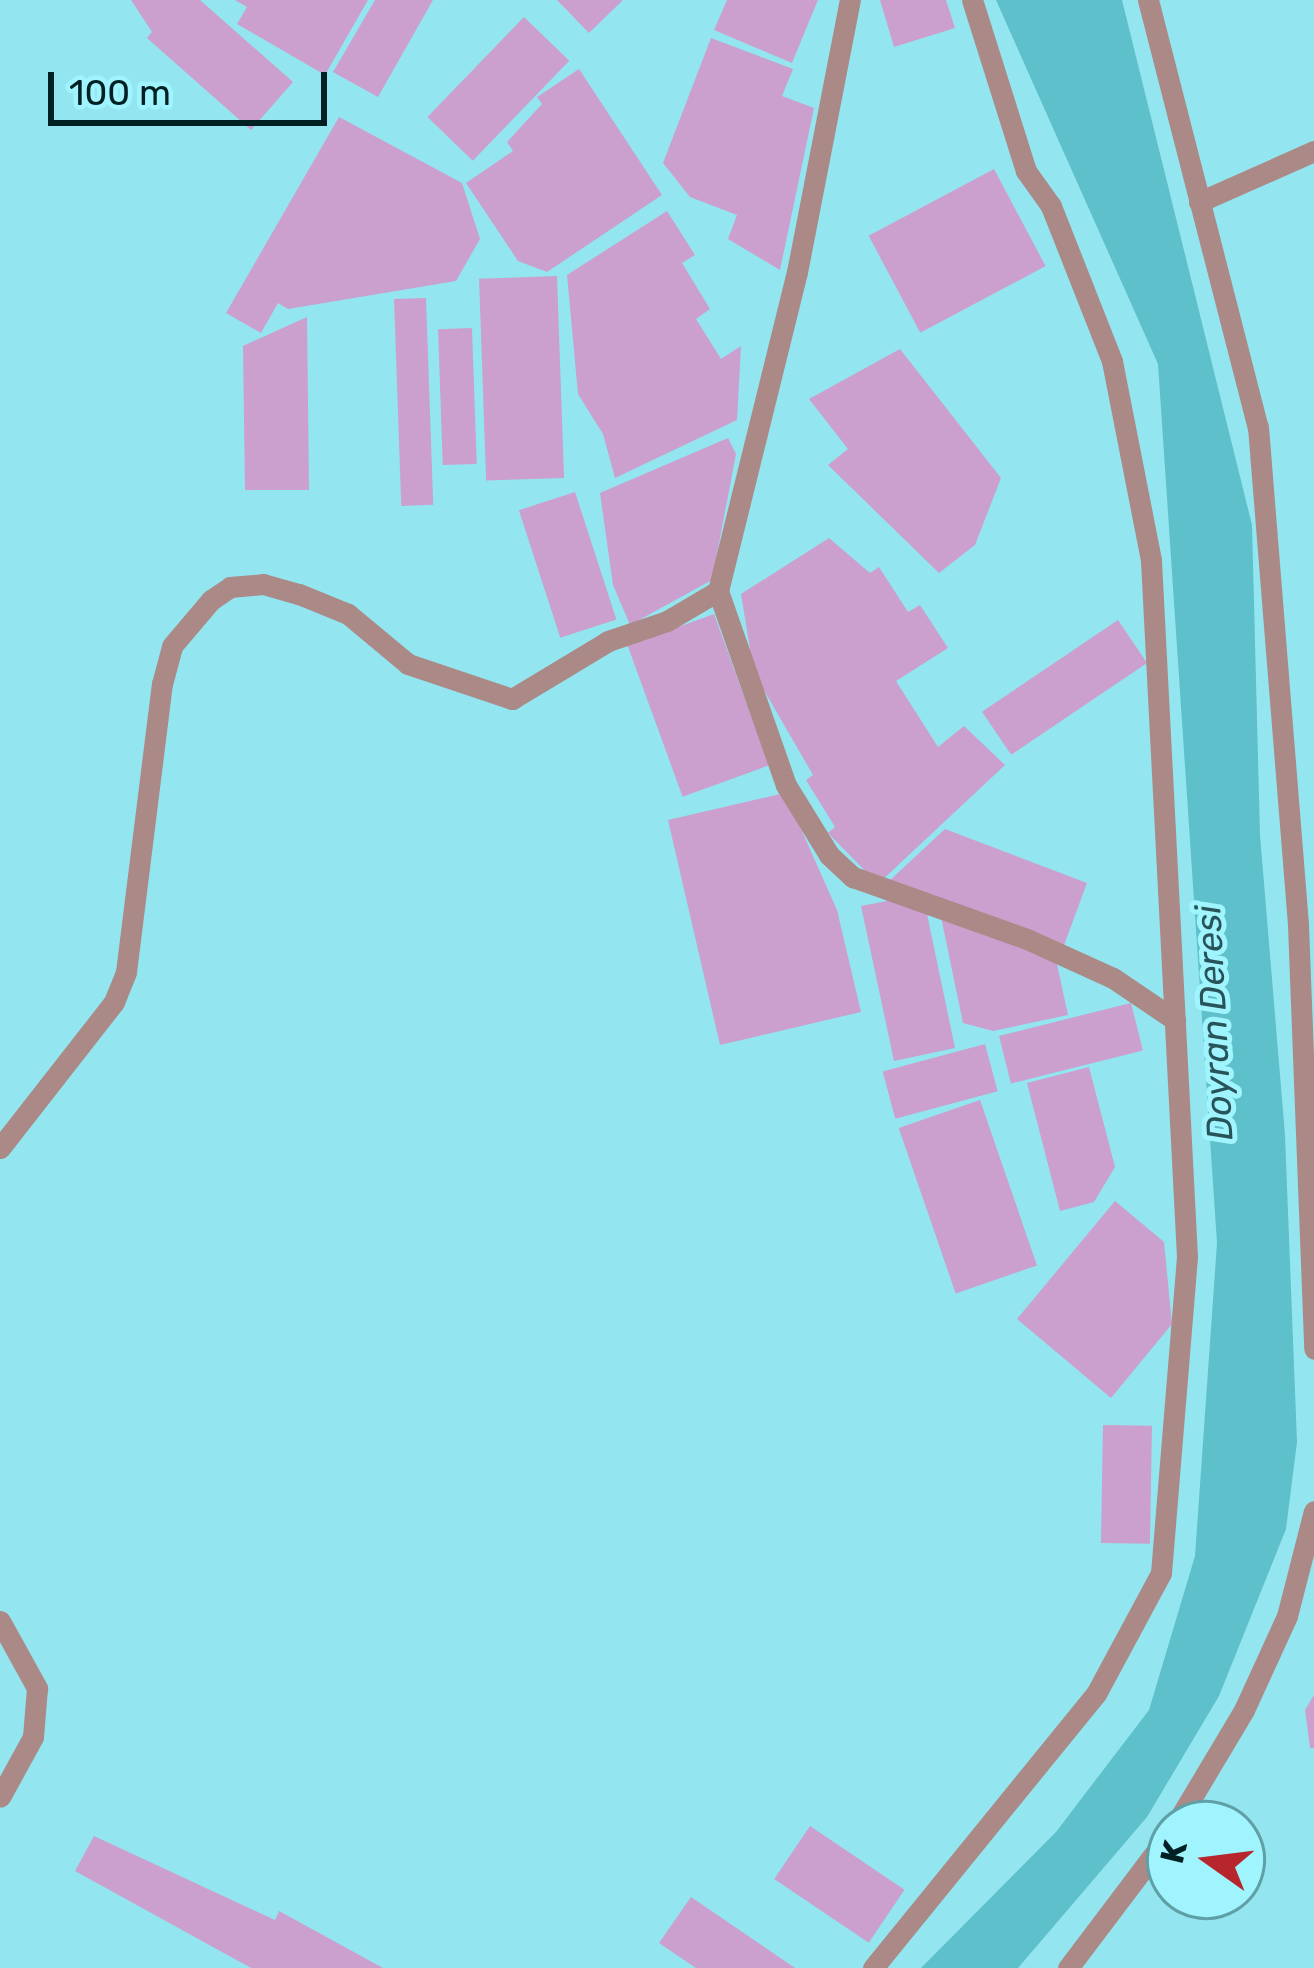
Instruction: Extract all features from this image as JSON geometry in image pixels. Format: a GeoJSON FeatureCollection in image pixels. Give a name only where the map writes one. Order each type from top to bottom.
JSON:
{"type":"FeatureCollection","features":[{"type":"Feature","properties":{"kind":"street"},"geometry":{"type":"LineString","coordinates":[[850,0],[797,272],[718,591],[786,785],[841,866],[896,896],[1113,978],[1174,1020]]}},
{"type":"Feature","properties":{"kind":"street"},"geometry":{"type":"LineString","coordinates":[[873,1968],[1097,1692],[1161,1573],[1187,1257],[1151,560],[1112,361],[1051,206],[1026,171],[972,0]]}},
{"type":"Feature","properties":{"kind":"street"},"geometry":{"type":"LineString","coordinates":[[1148,0],[1258,427],[1272,554],[1298,925],[1314,1349]]}},
{"type":"Feature","properties":{"kind":"street"},"geometry":{"type":"LineString","coordinates":[[1199,202],[1314,151]]}},
{"type":"Feature","properties":{"kind":"street"},"geometry":{"type":"LineString","coordinates":[[0,1148],[100,1020],[126,972],[162,685],[172,646],[211,600],[230,587],[263,584],[299,594],[348,614],[407,664],[512,699],[608,641],[667,621],[718,591]]}},
{"type":"Feature","properties":{"kind":"street"},"geometry":{"type":"LineString","coordinates":[[1190,1800],[1244,1710],[1286,1616],[1314,1511]]}},
{"type":"Feature","properties":{"kind":"street"},"geometry":{"type":"LineString","coordinates":[[0,1621],[37,1688],[33,1737],[0,1797]]}},
{"type":"Feature","properties":{"kind":"street"},"geometry":{"type":"LineString","coordinates":[[1068,1968],[1146,1865]]}},
{"type":"Feature","properties":{"kind":"water","name":"Doyran Deresi"},"geometry":{"type":"Polygon","coordinates":[[[996,0],[1122,0],[1252,525],[1260,835],[1285,1135],[1297,1442],[1286,1529],[1219,1696],[1157,1800],[1146,1800],[1146,1818],[1018,1968],[921,1968],[1056,1832],[1149,1710],[1195,1556],[1217,1243],[1158,364],[996,0]]]}},
{"type":"Feature","properties":{"kind":"building"},"geometry":{"type":"Polygon","coordinates":[[[131,0],[200,0],[293,82],[251,130],[147,38],[152,32],[131,0]]]}},
{"type":"Feature","properties":{"kind":"building"},"geometry":{"type":"Polygon","coordinates":[[[235,0],[368,0],[325,75],[237,24],[247,7],[235,0]]]}},
{"type":"Feature","properties":{"kind":"building"},"geometry":{"type":"Polygon","coordinates":[[[375,0],[433,0],[378,97],[333,72],[375,0]]]}},
{"type":"Feature","properties":{"kind":"building"},"geometry":{"type":"Polygon","coordinates":[[[557,0],[623,0],[589,33],[557,0]]]}},
{"type":"Feature","properties":{"kind":"building"},"geometry":{"type":"Polygon","coordinates":[[[727,0],[818,0],[792,63],[714,30],[727,0]]]}},
{"type":"Feature","properties":{"kind":"building"},"geometry":{"type":"Polygon","coordinates":[[[880,0],[946,0],[955,28],[894,47],[880,0]]]}},
{"type":"Feature","properties":{"kind":"building"},"geometry":{"type":"Polygon","coordinates":[[[524,17],[569,61],[473,161],[427,117],[524,17]]]}},
{"type":"Feature","properties":{"kind":"building"},"geometry":{"type":"Polygon","coordinates":[[[711,38],[793,69],[782,96],[814,108],[780,270],[728,239],[737,215],[690,197],[663,163],[711,38]]]}},
{"type":"Feature","properties":{"kind":"building"},"geometry":{"type":"Polygon","coordinates":[[[579,69],[662,195],[547,272],[518,261],[466,183],[513,151],[507,142],[542,104],[537,97],[579,69]]]}},
{"type":"Feature","properties":{"kind":"building"},"geometry":{"type":"Polygon","coordinates":[[[339,117],[462,183],[480,239],[456,281],[288,309],[278,303],[261,333],[226,313],[339,117]]]}},
{"type":"Feature","properties":{"kind":"building"},"geometry":{"type":"Polygon","coordinates":[[[994,169],[1046,266],[920,333],[869,236],[994,169]]]}},
{"type":"Feature","properties":{"kind":"building"},"geometry":{"type":"Polygon","coordinates":[[[667,211],[695,255],[682,263],[710,309],[696,319],[721,359],[741,346],[737,420],[615,478],[603,434],[578,394],[567,275],[667,211]]]}},
{"type":"Feature","properties":{"kind":"building"},"geometry":{"type":"Polygon","coordinates":[[[557,276],[564,478],[486,481],[479,279],[557,276]]]}},
{"type":"Feature","properties":{"kind":"building"},"geometry":{"type":"Polygon","coordinates":[[[426,298],[433,505],[401,506],[394,299],[426,298]]]}},
{"type":"Feature","properties":{"kind":"building"},"geometry":{"type":"Polygon","coordinates":[[[307,317],[309,490],[245,490],[243,346],[307,317]]]}},
{"type":"Feature","properties":{"kind":"building"},"geometry":{"type":"Polygon","coordinates":[[[472,328],[477,464],[443,465],[438,329],[472,328]]]}},
{"type":"Feature","properties":{"kind":"building"},"geometry":{"type":"Polygon","coordinates":[[[900,349],[1001,478],[975,545],[939,573],[828,465],[848,449],[809,399],[900,349]]]}},
{"type":"Feature","properties":{"kind":"building"},"geometry":{"type":"Polygon","coordinates":[[[728,438],[736,454],[712,580],[630,625],[613,585],[600,493],[728,438]]]}},
{"type":"Feature","properties":{"kind":"building"},"geometry":{"type":"Polygon","coordinates":[[[575,492],[616,619],[560,638],[519,510],[575,492]]]}},
{"type":"Feature","properties":{"kind":"building"},"geometry":{"type":"Polygon","coordinates":[[[829,538],[870,573],[879,567],[908,612],[920,605],[948,648],[896,681],[938,747],[964,726],[1005,765],[878,884],[828,833],[835,827],[806,780],[813,775],[743,654],[750,649],[741,594],[829,538]]]}},
{"type":"Feature","properties":{"kind":"building"},"geometry":{"type":"Polygon","coordinates":[[[714,614],[769,765],[683,797],[628,645],[714,614]]]}},
{"type":"Feature","properties":{"kind":"building"},"geometry":{"type":"Polygon","coordinates":[[[1118,620],[1147,663],[1011,755],[982,712],[1118,620]]]}},
{"type":"Feature","properties":{"kind":"building"},"geometry":{"type":"Polygon","coordinates":[[[785,793],[837,910],[861,1012],[720,1045],[668,820],[785,793]]]}},
{"type":"Feature","properties":{"kind":"building"},"geometry":{"type":"Polygon","coordinates":[[[945,829],[1087,883],[1063,948],[888,882],[945,829]]]}},
{"type":"Feature","properties":{"kind":"building"},"geometry":{"type":"Polygon","coordinates":[[[892,900],[927,914],[955,1048],[894,1061],[861,906],[892,900]]]}},
{"type":"Feature","properties":{"kind":"building"},"geometry":{"type":"Polygon","coordinates":[[[941,917],[1055,955],[1068,1015],[993,1031],[963,1023],[941,917]]]}},
{"type":"Feature","properties":{"kind":"building"},"geometry":{"type":"Polygon","coordinates":[[[1131,1003],[1143,1051],[1011,1083],[999,1036],[1131,1003]]]}},
{"type":"Feature","properties":{"kind":"building"},"geometry":{"type":"Polygon","coordinates":[[[985,1044],[998,1091],[895,1119],[883,1071],[985,1044]]]}},
{"type":"Feature","properties":{"kind":"building"},"geometry":{"type":"Polygon","coordinates":[[[1089,1067],[1115,1167],[1094,1202],[1060,1211],[1027,1083],[1089,1067]]]}},
{"type":"Feature","properties":{"kind":"building"},"geometry":{"type":"Polygon","coordinates":[[[980,1100],[1037,1265],[956,1293],[899,1128],[980,1100]]]}},
{"type":"Feature","properties":{"kind":"building"},"geometry":{"type":"Polygon","coordinates":[[[1115,1201],[1164,1242],[1172,1324],[1111,1398],[1017,1319],[1115,1201]]]}},
{"type":"Feature","properties":{"kind":"building"},"geometry":{"type":"Polygon","coordinates":[[[1103,1425],[1152,1426],[1150,1544],[1101,1543],[1103,1425]]]}},
{"type":"Feature","properties":{"kind":"building"},"geometry":{"type":"Polygon","coordinates":[[[1314,1695],[1314,1748],[1310,1748],[1305,1710],[1314,1695]]]}},
{"type":"Feature","properties":{"kind":"building"},"geometry":{"type":"Polygon","coordinates":[[[810,1826],[905,1890],[869,1943],[774,1879],[810,1826]]]}},
{"type":"Feature","properties":{"kind":"building"},"geometry":{"type":"Polygon","coordinates":[[[94,1836],[275,1920],[279,1911],[383,1968],[251,1968],[75,1871],[94,1836]]]}},
{"type":"Feature","properties":{"kind":"building"},"geometry":{"type":"Polygon","coordinates":[[[691,1897],[795,1968],[696,1968],[659,1943],[691,1897]]]}}]}
